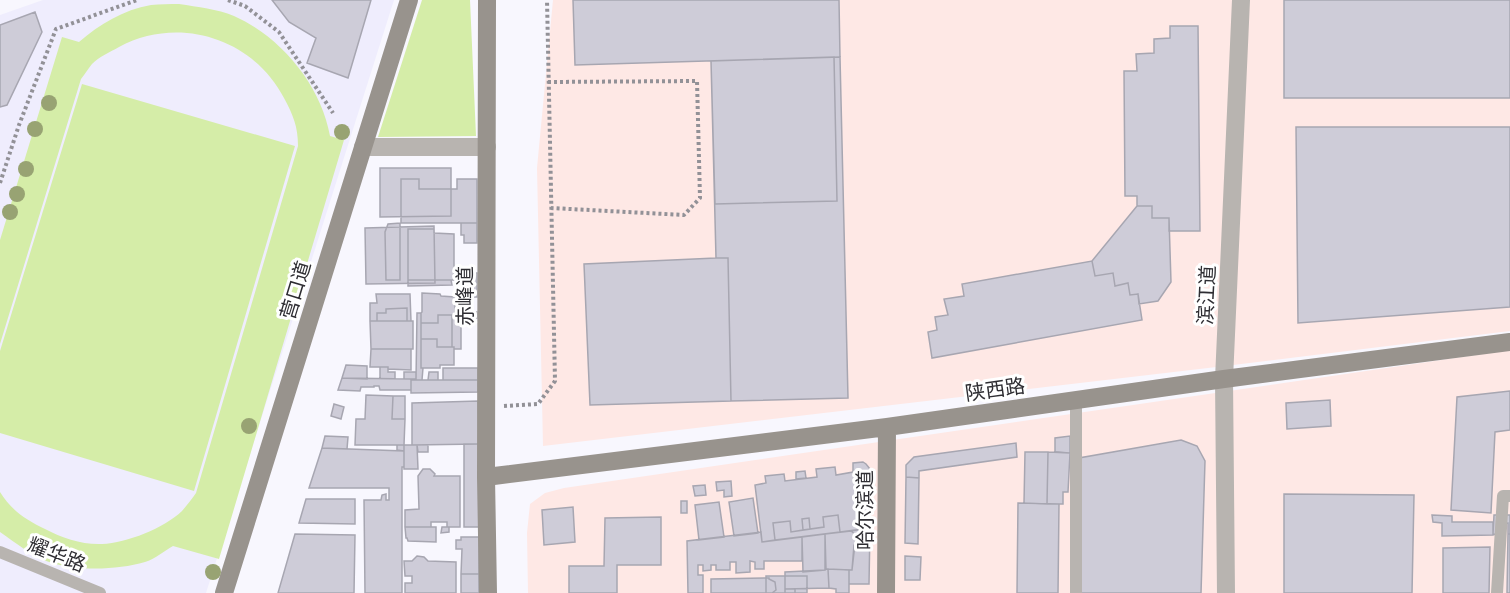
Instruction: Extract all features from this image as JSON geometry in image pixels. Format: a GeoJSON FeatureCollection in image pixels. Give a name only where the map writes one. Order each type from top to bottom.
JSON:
{"type":"FeatureCollection","features":[{"type":"Feature","properties":{"kind":"street","name":"营口道"},"geometry":{"type":"LineString","coordinates":[[224,593],[409,0]]}},
{"type":"Feature","properties":{"kind":"street","name":"赤峰道"},"geometry":{"type":"LineString","coordinates":[[487,0],[486,477],[488,593]]}},
{"type":"Feature","properties":{"kind":"street","name":"滨江道"},"geometry":{"type":"LineString","coordinates":[[1226,593],[1224,379],[1241,0]]}},
{"type":"Feature","properties":{"kind":"street"},"geometry":{"type":"LineString","coordinates":[[363,147],[487,147]]}},
{"type":"Feature","properties":{"kind":"street","name":"陕西路"},"geometry":{"type":"LineString","coordinates":[[486,477],[887,427],[1224,379],[1510,342]]}},
{"type":"Feature","properties":{"kind":"street","name":"哈尔滨道"},"geometry":{"type":"LineString","coordinates":[[886,593],[887,427]]}},
{"type":"Feature","properties":{"kind":"lane"},"geometry":{"type":"LineString","coordinates":[[1076,400],[1076,593]]}},
{"type":"Feature","properties":{"kind":"lane"},"geometry":{"type":"LineString","coordinates":[[1497,593],[1503,496],[1510,496]]}},
{"type":"Feature","properties":{"kind":"lane","name":"耀华路"},"geometry":{"type":"LineString","coordinates":[[0,552],[100,593]]}},
{"type":"Feature","properties":{"kind":"path"},"geometry":{"type":"LineString","coordinates":[[0,183],[56,29],[137,0]]}},
{"type":"Feature","properties":{"kind":"path"},"geometry":{"type":"LineString","coordinates":[[228,0],[246,6],[279,32],[333,113]]}},
{"type":"Feature","properties":{"kind":"path"},"geometry":{"type":"LineString","coordinates":[[486,407],[538,404],[555,381],[547,0]]}},
{"type":"Feature","properties":{"kind":"path"},"geometry":{"type":"LineString","coordinates":[[548,82],[698,81],[700,198],[684,215],[551,208]]}},
{"type":"Feature","properties":{"kind":"shaded area"},"geometry":{"type":"Polygon","coordinates":[[[43,0],[394,0],[206,593],[0,593],[0,15],[43,0]]]}},
{"type":"Feature","properties":{"kind":"shaded area"},"geometry":{"type":"Polygon","coordinates":[[[553,0],[1510,0],[1510,331],[543,446],[537,168],[553,0]]]}},
{"type":"Feature","properties":{"kind":"shaded area"},"geometry":{"type":"Polygon","coordinates":[[[1510,350],[1510,593],[528,593],[527,533],[530,504],[545,493],[564,488],[1510,350]]]}},
{"type":"Feature","properties":{"kind":"green space"},"geometry":{"type":"Polygon","coordinates":[[[422,0],[470,0],[476,136],[378,137],[422,0]]]}},
{"type":"Feature","properties":{"kind":"green space"},"geometry":{"type":"Polygon","coordinates":[[[179,4],[207,8],[234,16],[268,36],[283,50],[308,81],[318,99],[330,136],[344,140],[219,559],[173,546],[145,562],[123,567],[98,569],[63,566],[38,557],[0,532],[0,492],[14,509],[32,522],[58,535],[87,543],[112,543],[134,538],[155,529],[182,511],[196,493],[298,146],[294,121],[284,98],[270,77],[253,60],[234,47],[212,38],[189,33],[165,33],[142,38],[101,57],[92,64],[81,79],[0,344],[0,240],[62,37],[79,42],[95,29],[131,10],[151,5],[179,4]]]}},
{"type":"Feature","properties":{"kind":"green space"},"geometry":{"type":"Polygon","coordinates":[[[82,84],[295,146],[194,491],[0,433],[0,351],[82,84]]]}},
{"type":"Feature","properties":{"kind":"building"},"geometry":{"type":"Polygon","coordinates":[[[272,0],[371,0],[348,78],[307,63],[316,38],[289,22],[272,0]]]}},
{"type":"Feature","properties":{"kind":"building"},"geometry":{"type":"Polygon","coordinates":[[[573,0],[839,0],[840,57],[575,65],[573,0]]]}},
{"type":"Feature","properties":{"kind":"building"},"geometry":{"type":"Polygon","coordinates":[[[1284,0],[1510,0],[1510,98],[1284,98],[1284,0]]]}},
{"type":"Feature","properties":{"kind":"building"},"geometry":{"type":"Polygon","coordinates":[[[35,12],[42,32],[7,105],[0,107],[0,25],[35,12]]]}},
{"type":"Feature","properties":{"kind":"building"},"geometry":{"type":"Polygon","coordinates":[[[1170,26],[1198,26],[1200,231],[1169,231],[1169,218],[1152,218],[1152,206],[1137,206],[1137,196],[1125,196],[1124,71],[1137,71],[1136,54],[1154,53],[1154,39],[1170,38],[1170,26]]]}},
{"type":"Feature","properties":{"kind":"building"},"geometry":{"type":"Polygon","coordinates":[[[834,57],[837,201],[715,204],[711,61],[834,57]]]}},
{"type":"Feature","properties":{"kind":"building"},"geometry":{"type":"Polygon","coordinates":[[[840,57],[848,398],[731,401],[728,258],[716,258],[711,61],[840,57]]]}},
{"type":"Feature","properties":{"kind":"building"},"geometry":{"type":"Polygon","coordinates":[[[1296,127],[1510,127],[1510,307],[1298,323],[1296,127]]]}},
{"type":"Feature","properties":{"kind":"building"},"geometry":{"type":"Polygon","coordinates":[[[380,168],[451,168],[451,216],[380,217],[380,168]]]}},
{"type":"Feature","properties":{"kind":"building"},"geometry":{"type":"Polygon","coordinates":[[[401,179],[419,179],[419,189],[457,189],[457,179],[477,179],[477,223],[401,223],[401,179]]]}},
{"type":"Feature","properties":{"kind":"building"},"geometry":{"type":"Polygon","coordinates":[[[1137,206],[1152,206],[1152,218],[1169,218],[1171,282],[1158,301],[1139,304],[1138,294],[1130,295],[1128,283],[1115,286],[1113,273],[1095,276],[1092,261],[1137,206]]]}},
{"type":"Feature","properties":{"kind":"building"},"geometry":{"type":"Polygon","coordinates":[[[400,223],[400,280],[386,280],[385,232],[388,224],[400,223]]]}},
{"type":"Feature","properties":{"kind":"building"},"geometry":{"type":"Polygon","coordinates":[[[461,223],[477,223],[477,243],[464,243],[461,223]]]}},
{"type":"Feature","properties":{"kind":"building"},"geometry":{"type":"Polygon","coordinates":[[[434,226],[435,283],[366,284],[365,228],[434,226]]]}},
{"type":"Feature","properties":{"kind":"building"},"geometry":{"type":"Polygon","coordinates":[[[408,229],[434,229],[434,233],[454,234],[454,280],[408,280],[408,229]]]}},
{"type":"Feature","properties":{"kind":"building"},"geometry":{"type":"Polygon","coordinates":[[[728,258],[731,401],[590,405],[584,264],[728,258]]]}},
{"type":"Feature","properties":{"kind":"building"},"geometry":{"type":"Polygon","coordinates":[[[1092,261],[1095,276],[1113,273],[1115,286],[1128,283],[1130,295],[1138,294],[1142,320],[932,358],[928,332],[937,330],[935,317],[948,315],[944,299],[964,296],[962,284],[1092,261]]]}},
{"type":"Feature","properties":{"kind":"building"},"geometry":{"type":"Polygon","coordinates":[[[460,273],[477,273],[477,297],[466,297],[466,286],[461,286],[460,273]]]}},
{"type":"Feature","properties":{"kind":"building"},"geometry":{"type":"Polygon","coordinates":[[[408,280],[451,280],[452,285],[408,286],[408,280]]]}},
{"type":"Feature","properties":{"kind":"building"},"geometry":{"type":"Polygon","coordinates":[[[422,293],[455,297],[455,315],[438,315],[438,323],[421,323],[422,293]]]}},
{"type":"Feature","properties":{"kind":"building"},"geometry":{"type":"Polygon","coordinates":[[[376,294],[410,294],[411,321],[407,321],[407,308],[386,309],[386,313],[377,313],[377,321],[370,321],[370,303],[377,303],[376,294]]]}},
{"type":"Feature","properties":{"kind":"building"},"geometry":{"type":"Polygon","coordinates":[[[407,308],[407,321],[377,321],[377,313],[386,313],[386,309],[407,308]]]}},
{"type":"Feature","properties":{"kind":"building"},"geometry":{"type":"Polygon","coordinates":[[[471,312],[477,312],[477,318],[471,319],[471,312]]]}},
{"type":"Feature","properties":{"kind":"building"},"geometry":{"type":"Polygon","coordinates":[[[417,313],[421,313],[422,380],[416,380],[417,313]]]}},
{"type":"Feature","properties":{"kind":"building"},"geometry":{"type":"Polygon","coordinates":[[[461,314],[461,349],[452,347],[452,315],[461,314]]]}},
{"type":"Feature","properties":{"kind":"building"},"geometry":{"type":"Polygon","coordinates":[[[438,315],[452,315],[452,347],[437,347],[437,339],[421,339],[421,323],[438,323],[438,315]]]}},
{"type":"Feature","properties":{"kind":"building"},"geometry":{"type":"Polygon","coordinates":[[[370,321],[413,321],[413,349],[371,349],[370,321]]]}},
{"type":"Feature","properties":{"kind":"building"},"geometry":{"type":"Polygon","coordinates":[[[421,339],[437,339],[437,347],[454,347],[454,365],[421,368],[421,339]]]}},
{"type":"Feature","properties":{"kind":"building"},"geometry":{"type":"Polygon","coordinates":[[[371,349],[411,349],[411,370],[370,367],[371,349]]]}},
{"type":"Feature","properties":{"kind":"building"},"geometry":{"type":"Polygon","coordinates":[[[346,365],[367,366],[367,379],[342,378],[346,365]]]}},
{"type":"Feature","properties":{"kind":"building"},"geometry":{"type":"Polygon","coordinates":[[[380,367],[388,367],[388,372],[395,372],[395,379],[380,379],[380,367]]]}},
{"type":"Feature","properties":{"kind":"building"},"geometry":{"type":"Polygon","coordinates":[[[443,368],[478,368],[478,380],[443,380],[443,368]]]}},
{"type":"Feature","properties":{"kind":"building"},"geometry":{"type":"Polygon","coordinates":[[[404,372],[416,372],[416,379],[404,379],[404,372]]]}},
{"type":"Feature","properties":{"kind":"building"},"geometry":{"type":"Polygon","coordinates":[[[429,372],[438,372],[438,380],[428,380],[429,372]]]}},
{"type":"Feature","properties":{"kind":"building"},"geometry":{"type":"Polygon","coordinates":[[[342,378],[411,379],[411,390],[380,390],[379,386],[374,386],[361,387],[360,391],[338,390],[342,378]]]}},
{"type":"Feature","properties":{"kind":"building"},"geometry":{"type":"Polygon","coordinates":[[[411,380],[478,380],[478,392],[411,393],[411,380]]]}},
{"type":"Feature","properties":{"kind":"building"},"geometry":{"type":"Polygon","coordinates":[[[1510,391],[1510,430],[1495,432],[1491,513],[1451,510],[1457,397],[1510,391]]]}},
{"type":"Feature","properties":{"kind":"building"},"geometry":{"type":"Polygon","coordinates":[[[366,395],[393,396],[392,419],[405,419],[404,445],[355,445],[356,419],[365,419],[366,395]]]}},
{"type":"Feature","properties":{"kind":"building"},"geometry":{"type":"Polygon","coordinates":[[[393,396],[405,396],[405,419],[392,419],[393,396]]]}},
{"type":"Feature","properties":{"kind":"building"},"geometry":{"type":"Polygon","coordinates":[[[1330,400],[1331,426],[1287,429],[1286,403],[1330,400]]]}},
{"type":"Feature","properties":{"kind":"building"},"geometry":{"type":"Polygon","coordinates":[[[478,401],[479,444],[412,445],[412,403],[478,401]]]}},
{"type":"Feature","properties":{"kind":"building"},"geometry":{"type":"Polygon","coordinates":[[[334,404],[344,407],[341,419],[331,416],[334,404]]]}},
{"type":"Feature","properties":{"kind":"building"},"geometry":{"type":"Polygon","coordinates":[[[325,436],[348,437],[347,449],[322,448],[325,436]]]}},
{"type":"Feature","properties":{"kind":"building"},"geometry":{"type":"Polygon","coordinates":[[[1070,436],[1070,453],[1055,452],[1055,438],[1070,436]]]}},
{"type":"Feature","properties":{"kind":"building"},"geometry":{"type":"Polygon","coordinates":[[[1181,440],[1197,446],[1205,461],[1201,593],[1077,593],[1079,458],[1181,440]]]}},
{"type":"Feature","properties":{"kind":"building"},"geometry":{"type":"Polygon","coordinates":[[[1016,443],[1017,457],[919,471],[919,478],[906,477],[906,465],[914,457],[1016,443]]]}},
{"type":"Feature","properties":{"kind":"building"},"geometry":{"type":"Polygon","coordinates":[[[464,444],[479,444],[479,527],[464,527],[464,444]]]}},
{"type":"Feature","properties":{"kind":"building"},"geometry":{"type":"Polygon","coordinates":[[[397,445],[404,445],[404,451],[397,450],[397,445]]]}},
{"type":"Feature","properties":{"kind":"building"},"geometry":{"type":"Polygon","coordinates":[[[404,445],[417,445],[418,469],[404,469],[404,445]]]}},
{"type":"Feature","properties":{"kind":"building"},"geometry":{"type":"Polygon","coordinates":[[[417,445],[428,445],[428,452],[418,452],[417,445]]]}},
{"type":"Feature","properties":{"kind":"building"},"geometry":{"type":"Polygon","coordinates":[[[322,448],[404,451],[402,593],[365,593],[364,500],[381,500],[382,495],[386,494],[386,500],[389,500],[389,488],[309,488],[322,448]]]}},
{"type":"Feature","properties":{"kind":"building"},"geometry":{"type":"Polygon","coordinates":[[[1025,452],[1048,452],[1047,504],[1024,503],[1025,452]]]}},
{"type":"Feature","properties":{"kind":"building"},"geometry":{"type":"Polygon","coordinates":[[[1048,452],[1070,453],[1068,492],[1063,492],[1063,504],[1047,504],[1048,452]]]}},
{"type":"Feature","properties":{"kind":"building"},"geometry":{"type":"Polygon","coordinates":[[[863,462],[870,469],[870,528],[840,532],[838,515],[823,517],[824,527],[810,529],[809,518],[802,519],[803,530],[791,532],[790,521],[773,523],[775,540],[762,542],[755,485],[766,483],[765,476],[784,474],[785,481],[817,477],[816,469],[835,467],[836,475],[853,472],[853,463],[863,462]]]}},
{"type":"Feature","properties":{"kind":"building"},"geometry":{"type":"Polygon","coordinates":[[[423,469],[430,469],[435,474],[434,476],[460,476],[460,527],[447,527],[447,522],[431,522],[431,527],[405,527],[405,510],[419,509],[418,476],[423,469]]]}},
{"type":"Feature","properties":{"kind":"building"},"geometry":{"type":"Polygon","coordinates":[[[805,471],[806,478],[796,479],[796,472],[805,471]]]}},
{"type":"Feature","properties":{"kind":"building"},"geometry":{"type":"Polygon","coordinates":[[[906,477],[919,478],[918,544],[905,543],[906,477]]]}},
{"type":"Feature","properties":{"kind":"building"},"geometry":{"type":"Polygon","coordinates":[[[731,481],[732,496],[724,497],[724,490],[717,491],[716,482],[731,481]]]}},
{"type":"Feature","properties":{"kind":"building"},"geometry":{"type":"Polygon","coordinates":[[[705,485],[706,495],[695,496],[693,486],[705,485]]]}},
{"type":"Feature","properties":{"kind":"building"},"geometry":{"type":"Polygon","coordinates":[[[1284,494],[1414,495],[1412,593],[1284,593],[1284,494]]]}},
{"type":"Feature","properties":{"kind":"building"},"geometry":{"type":"Polygon","coordinates":[[[753,498],[758,533],[734,536],[729,502],[753,498]]]}},
{"type":"Feature","properties":{"kind":"building"},"geometry":{"type":"Polygon","coordinates":[[[306,499],[355,499],[355,524],[299,523],[306,499]]]}},
{"type":"Feature","properties":{"kind":"building"},"geometry":{"type":"Polygon","coordinates":[[[681,501],[687,501],[687,513],[681,513],[681,501]]]}},
{"type":"Feature","properties":{"kind":"building"},"geometry":{"type":"Polygon","coordinates":[[[719,502],[724,537],[699,540],[695,505],[719,502]]]}},
{"type":"Feature","properties":{"kind":"building"},"geometry":{"type":"Polygon","coordinates":[[[1018,503],[1059,504],[1058,593],[1017,593],[1018,503]]]}},
{"type":"Feature","properties":{"kind":"building"},"geometry":{"type":"Polygon","coordinates":[[[573,507],[575,542],[544,545],[542,510],[573,507]]]}},
{"type":"Feature","properties":{"kind":"building"},"geometry":{"type":"Polygon","coordinates":[[[838,515],[840,532],[775,540],[773,523],[790,521],[791,532],[824,527],[823,517],[838,515]]]}},
{"type":"Feature","properties":{"kind":"building"},"geometry":{"type":"Polygon","coordinates":[[[1432,515],[1452,516],[1452,522],[1493,522],[1493,535],[1442,536],[1442,523],[1433,522],[1432,515]]]}},
{"type":"Feature","properties":{"kind":"building"},"geometry":{"type":"Polygon","coordinates":[[[1494,515],[1510,515],[1510,534],[1508,534],[1508,523],[1499,524],[1499,535],[1493,534],[1494,515]]]}},
{"type":"Feature","properties":{"kind":"building"},"geometry":{"type":"Polygon","coordinates":[[[661,517],[661,565],[617,565],[617,593],[569,593],[569,566],[604,566],[605,518],[661,517]]]}},
{"type":"Feature","properties":{"kind":"building"},"geometry":{"type":"Polygon","coordinates":[[[809,518],[810,529],[803,530],[802,519],[809,518]]]}},
{"type":"Feature","properties":{"kind":"building"},"geometry":{"type":"Polygon","coordinates":[[[405,527],[436,527],[436,542],[408,541],[405,527]]]}},
{"type":"Feature","properties":{"kind":"building"},"geometry":{"type":"Polygon","coordinates":[[[442,527],[449,527],[449,532],[441,533],[442,527]]]}},
{"type":"Feature","properties":{"kind":"building"},"geometry":{"type":"Polygon","coordinates":[[[870,528],[869,584],[849,584],[849,570],[852,570],[854,545],[856,544],[856,535],[851,531],[870,528]]]}},
{"type":"Feature","properties":{"kind":"building"},"geometry":{"type":"Polygon","coordinates":[[[851,531],[856,535],[852,570],[826,569],[825,534],[851,531]]]}},
{"type":"Feature","properties":{"kind":"building"},"geometry":{"type":"Polygon","coordinates":[[[761,532],[762,542],[802,537],[802,561],[764,561],[764,569],[755,569],[755,562],[750,561],[750,572],[736,573],[736,562],[730,562],[730,570],[716,570],[716,565],[711,565],[711,570],[703,571],[703,565],[698,565],[698,575],[703,575],[703,593],[688,593],[687,541],[761,532]]]}},
{"type":"Feature","properties":{"kind":"building"},"geometry":{"type":"Polygon","coordinates":[[[295,534],[355,535],[354,593],[278,593],[295,534]]]}},
{"type":"Feature","properties":{"kind":"building"},"geometry":{"type":"Polygon","coordinates":[[[825,534],[825,570],[803,572],[802,537],[825,534]]]}},
{"type":"Feature","properties":{"kind":"building"},"geometry":{"type":"Polygon","coordinates":[[[1508,534],[1510,534],[1510,593],[1507,593],[1508,534]]]}},
{"type":"Feature","properties":{"kind":"building"},"geometry":{"type":"Polygon","coordinates":[[[461,537],[479,537],[479,574],[461,574],[462,549],[456,549],[456,540],[461,540],[461,537]]]}},
{"type":"Feature","properties":{"kind":"building"},"geometry":{"type":"Polygon","coordinates":[[[1490,547],[1489,593],[1443,593],[1443,548],[1490,547]]]}},
{"type":"Feature","properties":{"kind":"building"},"geometry":{"type":"Polygon","coordinates":[[[417,556],[424,557],[428,561],[456,562],[456,593],[405,593],[405,583],[412,583],[412,576],[405,576],[404,561],[412,561],[417,556]]]}},
{"type":"Feature","properties":{"kind":"building"},"geometry":{"type":"Polygon","coordinates":[[[905,556],[921,557],[920,580],[905,580],[905,556]]]}},
{"type":"Feature","properties":{"kind":"building"},"geometry":{"type":"Polygon","coordinates":[[[828,569],[829,588],[785,589],[785,572],[828,569]]]}},
{"type":"Feature","properties":{"kind":"building"},"geometry":{"type":"Polygon","coordinates":[[[828,569],[849,570],[849,593],[836,593],[836,589],[829,588],[828,569]]]}},
{"type":"Feature","properties":{"kind":"building"},"geometry":{"type":"Polygon","coordinates":[[[461,574],[479,574],[479,593],[461,593],[461,574]]]}},
{"type":"Feature","properties":{"kind":"building"},"geometry":{"type":"Polygon","coordinates":[[[766,576],[807,576],[807,593],[766,593],[766,576]]]}},
{"type":"Feature","properties":{"kind":"building"},"geometry":{"type":"Polygon","coordinates":[[[769,578],[775,582],[776,590],[772,593],[711,593],[711,579],[769,578]]]}},
{"type":"Feature","properties":{"kind":"building"},"geometry":{"type":"Polygon","coordinates":[[[785,589],[795,589],[795,593],[785,593],[785,589]]]}}]}
